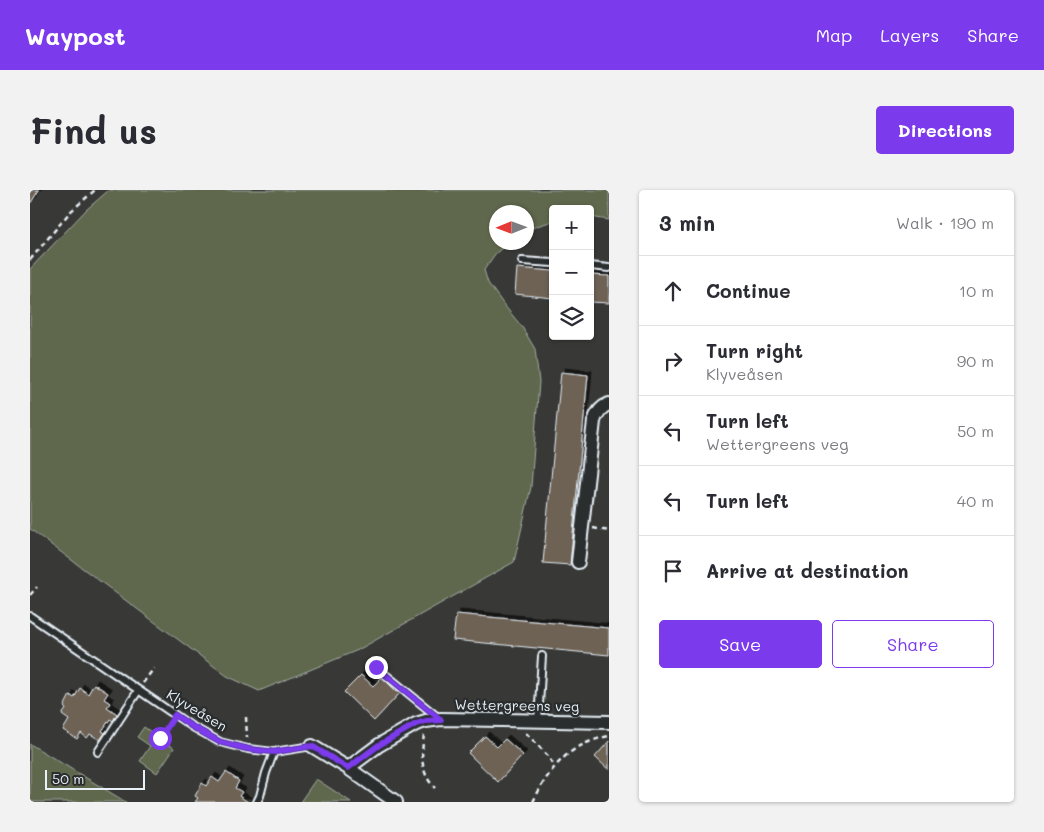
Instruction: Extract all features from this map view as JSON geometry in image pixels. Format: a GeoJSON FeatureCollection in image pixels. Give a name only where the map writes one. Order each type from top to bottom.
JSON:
{"type":"FeatureCollection","features":[{"type":"Feature","properties":{"kind":"street"},"geometry":{"type":"LineString","coordinates":[[578,562],[594,421],[598,412],[609,404]]}},
{"type":"Feature","properties":{"kind":"street","name":"Wettergreens veg"},"geometry":{"type":"LineString","coordinates":[[348,768],[379,745],[416,724],[426,721],[520,720],[609,722]]}},
{"type":"Feature","properties":{"kind":"street","name":"Klyveåsen"},"geometry":{"type":"LineString","coordinates":[[312,746],[348,768],[396,802]]}},
{"type":"Feature","properties":{"kind":"lane"},"geometry":{"type":"LineString","coordinates":[[522,261],[549,264]]}},
{"type":"Feature","properties":{"kind":"lane"},"geometry":{"type":"LineString","coordinates":[[594,266],[609,268]]}},
{"type":"Feature","properties":{"kind":"lane","name":"Klyveåsen"},"geometry":{"type":"LineString","coordinates":[[30,616],[138,691],[191,726],[220,742],[248,749],[274,752],[312,746]]}},
{"type":"Feature","properties":{"kind":"lane"},"geometry":{"type":"LineString","coordinates":[[538,721],[542,656]]}},
{"type":"Feature","properties":{"kind":"lane"},"geometry":{"type":"LineString","coordinates":[[376,667],[441,720]]}},
{"type":"Feature","properties":{"kind":"lane"},"geometry":{"type":"LineString","coordinates":[[98,752],[138,691]]}},
{"type":"Feature","properties":{"kind":"lane"},"geometry":{"type":"LineString","coordinates":[[257,802],[274,752]]}},
{"type":"Feature","properties":{"kind":"path"},"geometry":{"type":"LineString","coordinates":[[30,260],[70,212],[95,190]]}},
{"type":"Feature","properties":{"kind":"path"},"geometry":{"type":"LineString","coordinates":[[30,595],[37,587]]}},
{"type":"Feature","properties":{"kind":"path"},"geometry":{"type":"LineString","coordinates":[[138,691],[154,668]]}},
{"type":"Feature","properties":{"kind":"path"},"geometry":{"type":"LineString","coordinates":[[160,738],[175,715]]}},
{"type":"Feature","properties":{"kind":"path"},"geometry":{"type":"LineString","coordinates":[[246,717],[248,749]]}},
{"type":"Feature","properties":{"kind":"path"},"geometry":{"type":"LineString","coordinates":[[520,720],[520,726],[548,756],[554,766]]}},
{"type":"Feature","properties":{"kind":"path"},"geometry":{"type":"LineString","coordinates":[[426,721],[422,747],[423,763],[427,778],[435,788]]}},
{"type":"Feature","properties":{"kind":"path"},"geometry":{"type":"LineString","coordinates":[[533,802],[554,766],[566,755],[580,746],[609,736]]}},
{"type":"Feature","properties":{"kind":"green space"},"geometry":{"type":"Polygon","coordinates":[[[109,190],[609,190],[609,220],[594,218],[594,205],[549,205],[549,222],[534,228],[534,205],[489,205],[489,250],[500,250],[484,270],[488,283],[522,327],[535,349],[539,382],[531,487],[514,562],[358,650],[259,691],[227,676],[30,529],[30,269],[86,210],[109,190]]]}},
{"type":"Feature","properties":{"kind":"green space"},"geometry":{"type":"Polygon","coordinates":[[[144,727],[174,748],[157,773],[140,761],[150,746],[137,737],[144,727]]]}},
{"type":"Feature","properties":{"kind":"green space"},"geometry":{"type":"Polygon","coordinates":[[[30,744],[126,802],[30,802],[30,744]]]}},
{"type":"Feature","properties":{"kind":"green space"},"geometry":{"type":"Polygon","coordinates":[[[316,779],[351,802],[300,802],[316,779]]]}},
{"type":"Feature","properties":{"kind":"building"},"geometry":{"type":"Polygon","coordinates":[[[30,190],[39,190],[30,204],[30,190]]]}},
{"type":"Feature","properties":{"kind":"building"},"geometry":{"type":"Polygon","coordinates":[[[517,268],[549,271],[549,298],[515,294],[517,268]]]}},
{"type":"Feature","properties":{"kind":"building"},"geometry":{"type":"Polygon","coordinates":[[[594,275],[609,276],[609,303],[594,302],[594,275]]]}},
{"type":"Feature","properties":{"kind":"building"},"geometry":{"type":"Polygon","coordinates":[[[561,372],[588,375],[570,565],[543,563],[561,372]]]}},
{"type":"Feature","properties":{"kind":"building"},"geometry":{"type":"Polygon","coordinates":[[[456,614],[609,628],[609,655],[453,640],[456,614]]]}},
{"type":"Feature","properties":{"kind":"building"},"geometry":{"type":"Polygon","coordinates":[[[361,675],[373,686],[382,677],[399,694],[374,721],[344,692],[361,675]]]}},
{"type":"Feature","properties":{"kind":"building"},"geometry":{"type":"Polygon","coordinates":[[[94,684],[108,693],[104,699],[110,703],[107,707],[117,714],[113,721],[110,719],[102,731],[105,733],[100,740],[90,734],[87,738],[81,733],[77,739],[63,730],[69,720],[62,715],[66,709],[64,707],[70,695],[74,698],[80,688],[88,694],[94,684]]]}},
{"type":"Feature","properties":{"kind":"building"},"geometry":{"type":"Polygon","coordinates":[[[485,736],[497,747],[505,739],[523,755],[498,782],[468,753],[485,736]]]}},
{"type":"Feature","properties":{"kind":"building"},"geometry":{"type":"Polygon","coordinates":[[[609,741],[609,770],[595,757],[609,741]]]}},
{"type":"Feature","properties":{"kind":"building"},"geometry":{"type":"Polygon","coordinates":[[[226,772],[239,781],[235,788],[242,792],[239,796],[248,802],[195,802],[198,798],[195,796],[202,783],[206,786],[212,777],[219,782],[226,772]]]}},
{"type":"Feature","properties":{"kind":"route"},"geometry":{"type":"LineString","coordinates":[[160,738],[175,715],[220,742],[248,749],[274,752],[312,746],[348,768],[379,745],[416,724],[441,720],[376,667]]}}]}
